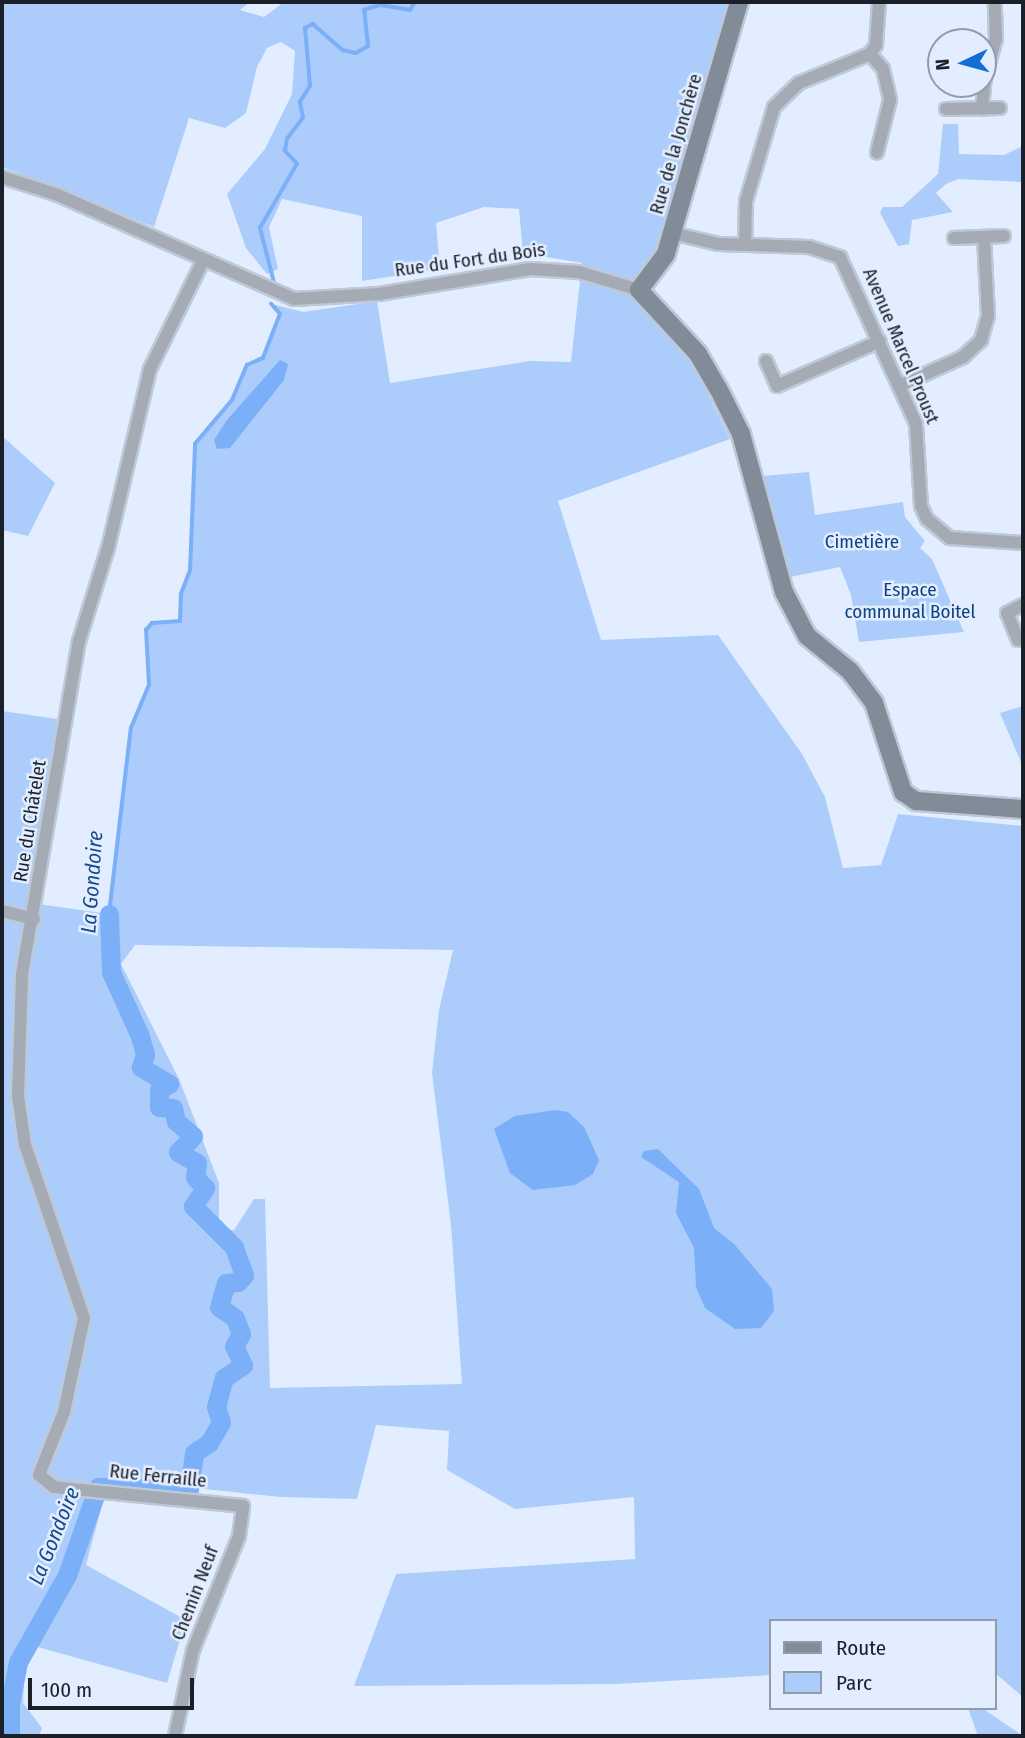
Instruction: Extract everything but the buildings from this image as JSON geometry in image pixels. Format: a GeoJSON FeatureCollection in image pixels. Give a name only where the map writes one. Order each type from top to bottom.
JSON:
{"type":"FeatureCollection","features":[{"type":"Feature","properties":{"kind":"street","name":"Rue de la Jonchère"},"geometry":{"type":"LineString","coordinates":[[639,290],[653,275],[672,233],[738,2]]}},
{"type":"Feature","properties":{"kind":"street"},"geometry":{"type":"LineString","coordinates":[[745,245],[747,201],[774,107],[799,83],[870,54],[876,45],[879,2]]}},
{"type":"Feature","properties":{"kind":"street"},"geometry":{"type":"LineString","coordinates":[[982,109],[985,77],[996,40],[995,2]]}},
{"type":"Feature","properties":{"kind":"street"},"geometry":{"type":"LineString","coordinates":[[870,54],[883,69],[890,100],[877,152]]}},
{"type":"Feature","properties":{"kind":"street"},"geometry":{"type":"LineString","coordinates":[[946,109],[1000,108]]}},
{"type":"Feature","properties":{"kind":"street","name":"Rue du Fort du Bois"},"geometry":{"type":"LineString","coordinates":[[2,177],[58,195],[294,299],[317,301],[530,269],[579,272],[639,290]]}},
{"type":"Feature","properties":{"kind":"street","name":"Avenue Marcel Proust"},"geometry":{"type":"LineString","coordinates":[[672,233],[718,244],[809,247],[840,257],[901,385],[919,434],[921,506],[933,527],[950,538],[1023,542]]}},
{"type":"Feature","properties":{"kind":"street"},"geometry":{"type":"LineString","coordinates":[[954,238],[1004,236]]}},
{"type":"Feature","properties":{"kind":"street"},"geometry":{"type":"LineString","coordinates":[[901,385],[963,357],[981,340],[988,316],[984,237]]}},
{"type":"Feature","properties":{"kind":"street","name":"Rue du Châtelet"},"geometry":{"type":"LineString","coordinates":[[54,1487],[39,1475],[64,1412],[84,1318],[19,1119],[21,989],[79,641],[108,548],[150,369],[203,261]]}},
{"type":"Feature","properties":{"kind":"street"},"geometry":{"type":"LineString","coordinates":[[639,290],[698,354],[718,388],[741,434],[784,592],[807,636],[850,671],[874,703],[903,792],[916,801],[1023,809]]}},
{"type":"Feature","properties":{"kind":"street"},"geometry":{"type":"LineString","coordinates":[[766,361],[777,386],[880,341]]}},
{"type":"Feature","properties":{"kind":"street"},"geometry":{"type":"LineString","coordinates":[[1018,640],[1007,612],[1023,605]]}},
{"type":"Feature","properties":{"kind":"street"},"geometry":{"type":"LineString","coordinates":[[2,911],[34,919]]}},
{"type":"Feature","properties":{"kind":"street","name":"Rue Ferraille"},"geometry":{"type":"LineString","coordinates":[[54,1487],[243,1506]]}},
{"type":"Feature","properties":{"kind":"street","name":"Chemin Neuf"},"geometry":{"type":"LineString","coordinates":[[175,1736],[193,1650],[239,1536],[243,1506]]}},
{"type":"Feature","properties":{"kind":"green space"},"geometry":{"type":"Polygon","coordinates":[[[2,2],[250,2],[240,10],[264,17],[284,2],[731,2],[668,234],[631,297],[690,358],[730,439],[558,501],[601,640],[718,635],[802,754],[825,797],[843,868],[881,865],[898,814],[1023,826],[1023,1697],[997,1675],[997,1619],[769,1619],[769,1675],[616,1684],[354,1686],[396,1574],[635,1559],[634,1497],[515,1509],[447,1470],[449,1431],[376,1425],[357,1499],[281,1497],[109,1479],[86,1565],[186,1620],[167,1683],[34,1646],[25,1664],[23,1703],[42,1728],[39,1736],[2,1736],[2,711],[57,719],[31,903],[109,914],[131,728],[149,685],[146,630],[152,623],[180,621],[181,594],[190,571],[195,444],[232,400],[247,365],[263,358],[279,315],[271,304],[304,312],[377,301],[390,383],[530,361],[571,362],[582,263],[523,253],[519,209],[484,207],[436,223],[440,269],[362,281],[362,216],[282,199],[269,227],[278,269],[267,274],[246,248],[227,194],[265,149],[292,94],[295,51],[281,42],[267,48],[257,67],[246,113],[225,128],[189,118],[154,227],[2,167],[2,2]],[[135,945],[121,964],[179,1079],[219,1183],[219,1220],[225,1229],[234,1230],[254,1199],[265,1199],[270,1388],[462,1384],[451,1225],[432,1073],[439,1010],[453,950],[135,945]]]}},
{"type":"Feature","properties":{"kind":"green space"},"geometry":{"type":"Polygon","coordinates":[[[943,124],[958,124],[959,154],[1004,155],[1023,146],[1023,182],[958,179],[946,184],[936,193],[953,212],[912,220],[909,244],[898,246],[880,213],[883,207],[902,207],[938,174],[943,124]]]}},
{"type":"Feature","properties":{"kind":"green space"},"geometry":{"type":"Polygon","coordinates":[[[2,436],[55,483],[28,536],[2,530],[2,436]]]}},
{"type":"Feature","properties":{"kind":"green space"},"geometry":{"type":"Polygon","coordinates":[[[809,472],[815,515],[903,502],[905,517],[925,541],[920,548],[932,559],[964,632],[859,642],[851,595],[840,567],[790,577],[762,476],[809,472]]]}},
{"type":"Feature","properties":{"kind":"green space"},"geometry":{"type":"Polygon","coordinates":[[[1023,706],[1023,767],[1000,713],[1023,706]]]}},
{"type":"Feature","properties":{"kind":"green space"},"geometry":{"type":"Polygon","coordinates":[[[969,1710],[985,1710],[1023,1736],[978,1736],[969,1710]]]}},
{"type":"Feature","properties":{"kind":"shaded area"},"geometry":{"type":"Polygon","coordinates":[[[280,360],[288,364],[284,380],[230,448],[217,449],[214,440],[227,420],[280,360]]]}},
{"type":"Feature","properties":{"kind":"shaded area"},"geometry":{"type":"Polygon","coordinates":[[[555,1110],[568,1112],[584,1127],[599,1160],[593,1174],[575,1185],[533,1190],[510,1173],[494,1129],[515,1116],[555,1110]]]}},
{"type":"Feature","properties":{"kind":"shaded area"},"geometry":{"type":"Polygon","coordinates":[[[658,1149],[699,1189],[714,1228],[734,1244],[772,1289],[774,1311],[761,1328],[735,1329],[705,1308],[696,1287],[694,1248],[676,1213],[679,1182],[641,1157],[644,1151],[658,1149]]]}},
{"type":"Feature","properties":{"kind":"waterway","name":"La Gondoire"},"geometry":{"type":"LineString","coordinates":[[274,283],[260,228],[297,164],[285,151],[287,139],[303,118],[300,102],[310,86],[305,28],[313,24],[343,50],[356,53],[368,46],[364,10],[380,5],[410,10],[415,2]]}},
{"type":"Feature","properties":{"kind":"waterway","name":"La Gondoire"},"geometry":{"type":"LineString","coordinates":[[109,914],[131,728],[149,685],[146,630],[152,623],[180,621],[181,594],[190,571],[195,444],[232,400],[247,365],[263,358],[280,314],[271,304]]}},
{"type":"Feature","properties":{"kind":"waterway","name":"La Gondoire"},"geometry":{"type":"LineString","coordinates":[[10,1736],[10,1704],[18,1662],[67,1575],[98,1487],[189,1489],[194,1453],[209,1443],[221,1422],[216,1407],[224,1378],[243,1365],[234,1346],[241,1334],[235,1318],[219,1307],[226,1283],[238,1282],[244,1275],[234,1247],[193,1206],[205,1188],[195,1177],[197,1163],[178,1152],[193,1136],[176,1121],[173,1108],[159,1107],[159,1090],[169,1084],[141,1067],[145,1054],[140,1036],[111,972],[109,914]]}},
{"type":"Feature","properties":{"kind":"park label","name":"Cimetière"},"geometry":{"type":"Point","coordinates":[862,542]}},
{"type":"Feature","properties":{"kind":"park label","name":"Espace communal Boitel"},"geometry":{"type":"Point","coordinates":[910,601]}}]}
